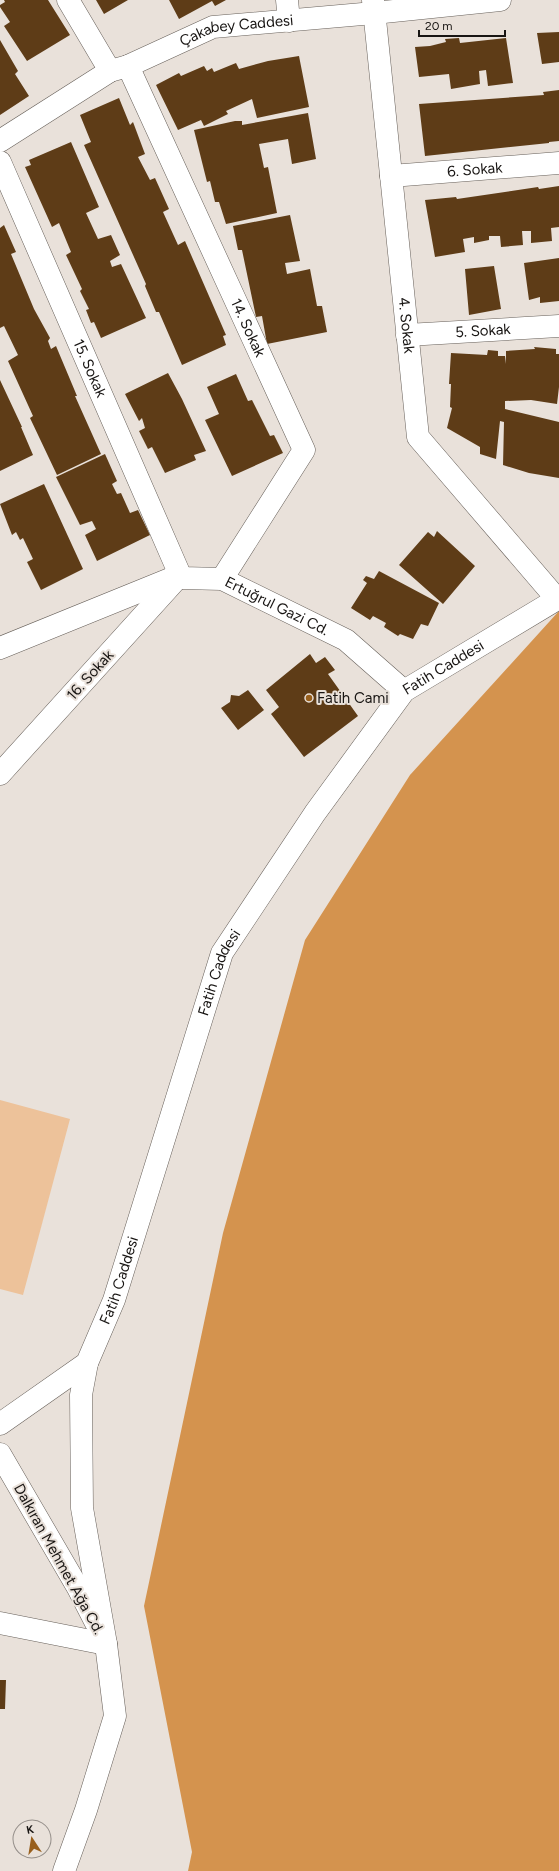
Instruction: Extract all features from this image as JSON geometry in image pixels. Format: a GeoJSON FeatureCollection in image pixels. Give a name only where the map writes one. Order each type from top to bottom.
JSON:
{"type":"FeatureCollection","features":[{"type":"Feature","properties":{"kind":"street"},"geometry":{"type":"LineString","coordinates":[[68,0],[119,69]]}},
{"type":"Feature","properties":{"kind":"street"},"geometry":{"type":"LineString","coordinates":[[287,0],[289,21]]}},
{"type":"Feature","properties":{"kind":"street","name":"Çakabey Caddesi"},"geometry":{"type":"LineString","coordinates":[[0,141],[119,69],[214,26],[289,21],[374,7],[500,0]]}},
{"type":"Feature","properties":{"kind":"street","name":"4. Sokak"},"geometry":{"type":"LineString","coordinates":[[374,7],[418,437],[558,599]]}},
{"type":"Feature","properties":{"kind":"street","name":"14. Sokak"},"geometry":{"type":"LineString","coordinates":[[119,69],[304,450],[222,579]]}},
{"type":"Feature","properties":{"kind":"street","name":"15. Sokak"},"geometry":{"type":"LineString","coordinates":[[0,162],[180,575]]}},
{"type":"Feature","properties":{"kind":"street","name":"6. Sokak"},"geometry":{"type":"LineString","coordinates":[[391,176],[559,163]]}},
{"type":"Feature","properties":{"kind":"street","name":"5. Sokak"},"geometry":{"type":"LineString","coordinates":[[407,336],[559,326]]}},
{"type":"Feature","properties":{"kind":"street"},"geometry":{"type":"LineString","coordinates":[[0,648],[180,575]]}},
{"type":"Feature","properties":{"kind":"street","name":"Ertuğrul Gazi Cd."},"geometry":{"type":"LineString","coordinates":[[180,575],[182,578],[222,579],[346,640],[404,691]]}},
{"type":"Feature","properties":{"kind":"street","name":"16. Sokak"},"geometry":{"type":"LineString","coordinates":[[0,774],[180,575]]}},
{"type":"Feature","properties":{"kind":"street","name":"Fatih Caddesi"},"geometry":{"type":"LineString","coordinates":[[87,1363],[114,1300],[222,953],[315,813],[404,691],[558,599]]}},
{"type":"Feature","properties":{"kind":"street"},"geometry":{"type":"LineString","coordinates":[[0,1424],[87,1363]]}},
{"type":"Feature","properties":{"kind":"street","name":"Dalkıran Mehmet Ağa Cd."},"geometry":{"type":"LineString","coordinates":[[64,1871],[86,1810],[115,1716],[106,1644],[82,1508],[82,1396],[87,1363]]}},
{"type":"Feature","properties":{"kind":"street","name":"Dalkıran Mehmet Ağa Cd."},"geometry":{"type":"LineString","coordinates":[[0,1454],[78,1588],[106,1644]]}},
{"type":"Feature","properties":{"kind":"street"},"geometry":{"type":"LineString","coordinates":[[0,1623],[106,1644]]}},
{"type":"Feature","properties":{"kind":"shaded area"},"geometry":{"type":"Polygon","coordinates":[[[559,611],[559,1871],[188,1871],[192,1852],[144,1606],[223,1233],[305,940],[410,775],[559,611]]]}},
{"type":"Feature","properties":{"kind":"shaded area"},"geometry":{"type":"Polygon","coordinates":[[[0,1100],[70,1119],[23,1295],[0,1289],[0,1100]]]}},
{"type":"Feature","properties":{"kind":"building"},"geometry":{"type":"Polygon","coordinates":[[[4,0],[48,0],[70,35],[27,61],[4,26],[10,22],[0,7],[0,5],[5,2],[4,0]]]}},
{"type":"Feature","properties":{"kind":"building"},"geometry":{"type":"Polygon","coordinates":[[[96,0],[128,0],[104,14],[96,0]]]}},
{"type":"Feature","properties":{"kind":"building"},"geometry":{"type":"Polygon","coordinates":[[[169,0],[226,0],[215,6],[212,1],[179,19],[169,0]]]}},
{"type":"Feature","properties":{"kind":"building"},"geometry":{"type":"Polygon","coordinates":[[[559,32],[559,62],[542,64],[537,33],[559,32]]]}},
{"type":"Feature","properties":{"kind":"building"},"geometry":{"type":"Polygon","coordinates":[[[459,38],[460,43],[506,38],[513,83],[488,86],[486,70],[479,71],[480,84],[451,89],[449,74],[419,77],[415,47],[430,46],[446,42],[445,39],[459,38]]]}},
{"type":"Feature","properties":{"kind":"building"},"geometry":{"type":"Polygon","coordinates":[[[0,40],[18,71],[15,74],[29,96],[0,115],[0,40]]]}},
{"type":"Feature","properties":{"kind":"building"},"geometry":{"type":"Polygon","coordinates":[[[299,56],[309,107],[257,118],[252,99],[226,111],[228,114],[204,126],[201,120],[178,130],[156,85],[179,73],[181,76],[204,66],[207,71],[212,68],[214,72],[236,63],[239,69],[268,61],[299,56]]]}},
{"type":"Feature","properties":{"kind":"building"},"geometry":{"type":"Polygon","coordinates":[[[559,90],[559,141],[425,156],[419,104],[544,95],[543,92],[559,90]]]}},
{"type":"Feature","properties":{"kind":"building"},"geometry":{"type":"Polygon","coordinates":[[[119,98],[130,125],[133,122],[145,154],[138,157],[150,180],[155,178],[169,209],[163,212],[178,245],[185,241],[226,335],[223,336],[226,345],[182,365],[159,312],[156,312],[145,286],[146,284],[84,145],[91,142],[80,115],[119,98]]]}},
{"type":"Feature","properties":{"kind":"building"},"geometry":{"type":"Polygon","coordinates":[[[308,113],[316,159],[292,164],[288,139],[259,144],[264,168],[268,167],[277,213],[226,224],[219,202],[215,202],[210,181],[207,182],[194,130],[235,121],[242,121],[242,125],[308,113]]]}},
{"type":"Feature","properties":{"kind":"building"},"geometry":{"type":"Polygon","coordinates":[[[71,142],[99,207],[86,213],[98,239],[111,235],[120,255],[110,261],[112,267],[121,264],[146,318],[101,338],[94,322],[91,323],[86,310],[89,309],[80,291],[82,289],[66,255],[71,252],[59,223],[52,227],[25,167],[31,165],[29,160],[71,142]]]}},
{"type":"Feature","properties":{"kind":"building"},"geometry":{"type":"Polygon","coordinates":[[[559,186],[559,227],[551,228],[552,241],[531,243],[531,231],[522,231],[523,245],[501,247],[500,236],[489,236],[489,240],[474,243],[474,237],[463,239],[465,252],[435,257],[425,200],[456,197],[457,199],[538,187],[539,189],[559,186]]]}},
{"type":"Feature","properties":{"kind":"building"},"geometry":{"type":"Polygon","coordinates":[[[290,215],[300,261],[285,263],[287,274],[310,269],[317,306],[322,306],[327,332],[267,344],[262,316],[256,317],[242,250],[238,250],[233,226],[290,215]]]}},
{"type":"Feature","properties":{"kind":"building"},"geometry":{"type":"Polygon","coordinates":[[[4,225],[16,252],[11,254],[34,309],[50,338],[48,341],[51,349],[56,346],[77,396],[75,396],[101,454],[57,475],[30,418],[33,416],[8,361],[18,355],[4,326],[0,328],[0,228],[4,225]]]}},
{"type":"Feature","properties":{"kind":"building"},"geometry":{"type":"Polygon","coordinates":[[[559,258],[559,301],[540,303],[540,297],[529,300],[524,263],[559,258]]]}},
{"type":"Feature","properties":{"kind":"building"},"geometry":{"type":"Polygon","coordinates":[[[494,266],[501,309],[469,315],[465,269],[494,266]]]}},
{"type":"Feature","properties":{"kind":"building"},"geometry":{"type":"Polygon","coordinates":[[[534,347],[556,349],[556,354],[559,354],[559,387],[557,404],[531,400],[505,401],[505,409],[559,422],[559,478],[529,473],[503,465],[504,422],[500,421],[496,459],[480,454],[480,447],[447,428],[452,408],[450,407],[451,384],[449,384],[451,353],[487,355],[488,350],[498,351],[498,356],[505,356],[506,364],[506,351],[535,349],[534,347]]]}},
{"type":"Feature","properties":{"kind":"building"},"geometry":{"type":"Polygon","coordinates":[[[168,373],[206,451],[194,455],[196,460],[165,473],[152,447],[148,449],[139,431],[145,428],[142,418],[139,421],[125,394],[168,373]]]}},
{"type":"Feature","properties":{"kind":"building"},"geometry":{"type":"Polygon","coordinates":[[[236,374],[248,401],[252,400],[270,436],[274,435],[283,453],[232,476],[205,420],[219,414],[207,387],[236,374]]]}},
{"type":"Feature","properties":{"kind":"building"},"geometry":{"type":"Polygon","coordinates":[[[0,380],[22,427],[33,455],[0,471],[0,380]]]}},
{"type":"Feature","properties":{"kind":"building"},"geometry":{"type":"Polygon","coordinates":[[[105,454],[117,481],[112,484],[117,494],[121,493],[130,513],[138,510],[150,535],[97,561],[85,535],[96,529],[92,521],[80,525],[56,477],[105,454]]]}},
{"type":"Feature","properties":{"kind":"building"},"geometry":{"type":"Polygon","coordinates":[[[44,484],[83,569],[41,590],[27,562],[33,559],[23,538],[20,540],[16,532],[12,535],[0,504],[44,484]]]}},
{"type":"Feature","properties":{"kind":"building"},"geometry":{"type":"Polygon","coordinates":[[[437,531],[475,566],[443,604],[399,565],[428,532],[434,537],[437,531]]]}},
{"type":"Feature","properties":{"kind":"building"},"geometry":{"type":"Polygon","coordinates":[[[379,571],[439,603],[428,626],[421,624],[413,639],[400,634],[398,636],[384,627],[386,623],[373,616],[370,620],[351,608],[367,583],[363,580],[366,576],[374,579],[379,571]]]}},
{"type":"Feature","properties":{"kind":"building","name":"Fatih Cami"},"geometry":{"type":"Polygon","coordinates":[[[310,654],[316,663],[325,657],[335,670],[328,674],[358,716],[304,757],[271,714],[279,707],[266,690],[310,654]]]}},
{"type":"Feature","properties":{"kind":"building"},"geometry":{"type":"Polygon","coordinates":[[[248,690],[264,710],[238,730],[221,708],[230,702],[231,695],[239,696],[248,690]]]}},
{"type":"Feature","properties":{"kind":"building"},"geometry":{"type":"Polygon","coordinates":[[[0,1680],[6,1680],[5,1709],[0,1709],[0,1680]]]}},
{"type":"Feature","properties":{"kind":"place","name":"Fatih Cami"},"geometry":{"type":"Point","coordinates":[309,698]}}]}
